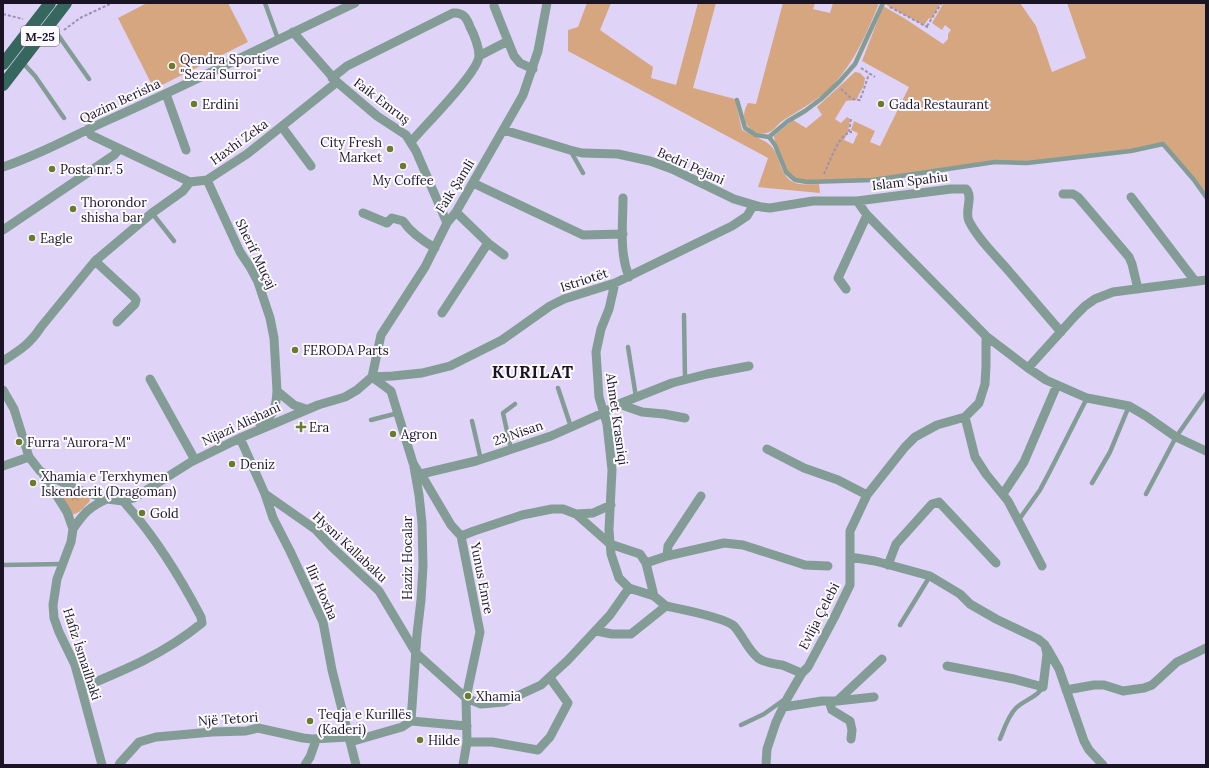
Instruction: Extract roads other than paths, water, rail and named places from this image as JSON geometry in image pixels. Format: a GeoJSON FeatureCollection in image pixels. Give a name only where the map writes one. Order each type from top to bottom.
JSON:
{"type":"FeatureCollection","features":[{"type":"Feature","properties":{"kind":"main road","name":"M-25"},"geometry":{"type":"LineString","coordinates":[[3,64],[50,3]]}},
{"type":"Feature","properties":{"kind":"main road","name":"M-25"},"geometry":{"type":"LineString","coordinates":[[3,85],[66,3]]}},
{"type":"Feature","properties":{"kind":"street","name":"Qazim Berisha"},"geometry":{"type":"LineString","coordinates":[[3,167],[58,145],[88,129],[166,94],[355,3]]}},
{"type":"Feature","properties":{"kind":"street","name":"Faik Şamli"},"geometry":{"type":"LineString","coordinates":[[372,377],[381,334],[425,267],[447,223],[456,212],[523,95],[533,69],[543,30],[547,3]]}},
{"type":"Feature","properties":{"kind":"street"},"geometry":{"type":"LineString","coordinates":[[494,6],[514,56],[520,63],[533,69]]}},
{"type":"Feature","properties":{"kind":"street","name":"Haxhi Zeka"},"geometry":{"type":"LineString","coordinates":[[190,182],[207,180],[247,154],[282,127],[334,80],[347,66],[453,13],[461,13],[466,19],[471,28],[479,56]]}},
{"type":"Feature","properties":{"kind":"street","name":"Faik Emruş"},"geometry":{"type":"LineString","coordinates":[[293,32],[334,80],[378,116],[406,136],[411,142],[447,223]]}},
{"type":"Feature","properties":{"kind":"street"},"geometry":{"type":"LineString","coordinates":[[411,142],[468,78],[474,69],[479,56],[508,41]]}},
{"type":"Feature","properties":{"kind":"street"},"geometry":{"type":"LineString","coordinates":[[166,94],[186,150]]}},
{"type":"Feature","properties":{"kind":"street"},"geometry":{"type":"LineString","coordinates":[[282,127],[311,166]]}},
{"type":"Feature","properties":{"kind":"street"},"geometry":{"type":"LineString","coordinates":[[3,362],[26,346],[34,338],[41,327],[95,261],[152,213],[184,191],[190,182],[91,135],[88,129]]}},
{"type":"Feature","properties":{"kind":"street","name":"Bedri Pejani"},"geometry":{"type":"LineString","coordinates":[[504,130],[582,153],[618,154],[650,161],[672,168],[734,199],[753,206]]}},
{"type":"Feature","properties":{"kind":"street"},"geometry":{"type":"LineString","coordinates":[[3,230],[114,156],[119,148]]}},
{"type":"Feature","properties":{"kind":"street","name":"Sherif Muçaj"},"geometry":{"type":"LineString","coordinates":[[207,180],[240,252],[258,282],[270,318],[274,338],[277,391],[274,413],[255,432]]}},
{"type":"Feature","properties":{"kind":"street"},"geometry":{"type":"LineString","coordinates":[[473,183],[583,235],[623,234]]}},
{"type":"Feature","properties":{"kind":"street","name":"Islam Spahiu"},"geometry":{"type":"LineString","coordinates":[[753,206],[770,208],[813,201],[857,201],[951,188],[966,189],[968,191],[969,198],[968,216],[987,247],[1061,332]]}},
{"type":"Feature","properties":{"kind":"street"},"geometry":{"type":"LineString","coordinates":[[1063,194],[1073,194],[1078,197],[1129,256],[1138,289]]}},
{"type":"Feature","properties":{"kind":"street"},"geometry":{"type":"LineString","coordinates":[[1131,197],[1195,281]]}},
{"type":"Feature","properties":{"kind":"street"},"geometry":{"type":"LineString","coordinates":[[623,198],[623,251],[625,268],[629,277]]}},
{"type":"Feature","properties":{"kind":"street"},"geometry":{"type":"LineString","coordinates":[[857,201],[867,215],[986,336],[1028,368],[1046,380],[1087,398],[1129,406],[1176,437],[1206,451]]}},
{"type":"Feature","properties":{"kind":"street","name":"Istriotët"},"geometry":{"type":"LineString","coordinates":[[372,377],[422,373],[450,366],[502,340],[550,306],[564,299],[629,277],[732,226],[747,216],[753,206]]}},
{"type":"Feature","properties":{"kind":"street"},"geometry":{"type":"LineString","coordinates":[[456,212],[488,243],[504,255]]}},
{"type":"Feature","properties":{"kind":"street"},"geometry":{"type":"LineString","coordinates":[[362,213],[387,223],[392,218],[403,221],[421,240],[435,248]]}},
{"type":"Feature","properties":{"kind":"street"},"geometry":{"type":"LineString","coordinates":[[846,289],[838,278],[867,215]]}},
{"type":"Feature","properties":{"kind":"street"},"geometry":{"type":"LineString","coordinates":[[442,314],[488,243]]}},
{"type":"Feature","properties":{"kind":"street"},"geometry":{"type":"LineString","coordinates":[[95,261],[136,300],[135,304],[117,322]]}},
{"type":"Feature","properties":{"kind":"street"},"geometry":{"type":"LineString","coordinates":[[1028,368],[1085,306],[1095,299],[1113,292],[1206,280]]}},
{"type":"Feature","properties":{"kind":"street","name":"Ahmet Krasniqi"},"geometry":{"type":"LineString","coordinates":[[615,283],[609,309],[601,329],[596,352],[599,397],[606,424],[612,470],[609,530],[611,554],[619,578],[629,588]]}},
{"type":"Feature","properties":{"kind":"street","name":"Evlija Çelebi"},"geometry":{"type":"LineString","coordinates":[[766,765],[767,749],[776,722],[788,697],[802,673],[808,667],[850,585],[850,531],[867,495],[915,437],[937,425],[965,417],[979,403],[985,384],[986,336]]}},
{"type":"Feature","properties":{"kind":"street","name":"23 Nisan"},"geometry":{"type":"LineString","coordinates":[[421,474],[481,460],[551,436],[603,413],[619,404],[672,382],[749,366]]}},
{"type":"Feature","properties":{"kind":"street","name":"Nijazi Alishani"},"geometry":{"type":"LineString","coordinates":[[3,390],[14,409],[29,457],[40,471],[76,489],[107,499],[123,501],[134,498],[195,460],[240,438],[318,404],[345,397],[358,390],[372,377]]}},
{"type":"Feature","properties":{"kind":"street","name":"Yunus Emre"},"geometry":{"type":"LineString","coordinates":[[372,377],[391,392],[413,463],[451,525],[461,536],[480,632],[466,698],[467,726],[463,765]]}},
{"type":"Feature","properties":{"kind":"street"},"geometry":{"type":"LineString","coordinates":[[150,379],[195,460]]}},
{"type":"Feature","properties":{"kind":"street"},"geometry":{"type":"LineString","coordinates":[[1003,494],[1024,462],[1057,385]]}},
{"type":"Feature","properties":{"kind":"street"},"geometry":{"type":"LineString","coordinates":[[277,391],[294,405],[306,409]]}},
{"type":"Feature","properties":{"kind":"street"},"geometry":{"type":"LineString","coordinates":[[619,404],[642,412],[685,418]]}},
{"type":"Feature","properties":{"kind":"street"},"geometry":{"type":"LineString","coordinates":[[965,417],[975,457],[986,474],[1014,510],[1042,566]]}},
{"type":"Feature","properties":{"kind":"street","name":"Ilir Hoxha"},"geometry":{"type":"LineString","coordinates":[[240,438],[265,494],[273,518],[323,622],[332,670],[356,765]]}},
{"type":"Feature","properties":{"kind":"street"},"geometry":{"type":"LineString","coordinates":[[767,449],[804,468],[838,480],[867,495]]}},
{"type":"Feature","properties":{"kind":"street"},"geometry":{"type":"LineString","coordinates":[[3,466],[29,457]]}},
{"type":"Feature","properties":{"kind":"street","name":"Haziz Hocalar"},"geometry":{"type":"LineString","coordinates":[[411,721],[416,634],[421,600],[423,551],[419,495],[413,463]]}},
{"type":"Feature","properties":{"kind":"street"},"geometry":{"type":"LineString","coordinates":[[40,471],[47,478],[67,512],[73,529]]}},
{"type":"Feature","properties":{"kind":"street","name":"Hysni Kallabaku"},"geometry":{"type":"LineString","coordinates":[[265,494],[315,529],[379,591],[416,653]]}},
{"type":"Feature","properties":{"kind":"street"},"geometry":{"type":"LineString","coordinates":[[667,556],[668,546],[701,496]]}},
{"type":"Feature","properties":{"kind":"street","name":"Hafiz İsmai̇lhaki"},"geometry":{"type":"LineString","coordinates":[[102,765],[75,665],[59,632],[54,618],[53,605],[57,579],[71,542],[73,529],[85,512],[96,504],[107,499]]}},
{"type":"Feature","properties":{"kind":"street"},"geometry":{"type":"LineString","coordinates":[[80,688],[150,658],[176,643],[202,623],[201,617],[179,576],[138,518],[123,501]]}},
{"type":"Feature","properties":{"kind":"street"},"geometry":{"type":"LineString","coordinates":[[888,565],[896,544],[932,504],[939,502],[996,563]]}},
{"type":"Feature","properties":{"kind":"street"},"geometry":{"type":"LineString","coordinates":[[576,514],[593,513],[611,505]]}},
{"type":"Feature","properties":{"kind":"street"},"geometry":{"type":"LineString","coordinates":[[461,536],[474,530],[522,515],[563,509],[576,514],[610,544],[640,554],[646,563],[654,596]]}},
{"type":"Feature","properties":{"kind":"street"},"geometry":{"type":"LineString","coordinates":[[646,563],[667,556],[724,543],[743,545],[805,565],[828,566]]}},
{"type":"Feature","properties":{"kind":"street"},"geometry":{"type":"LineString","coordinates":[[850,557],[875,561],[930,576],[960,594],[970,604],[996,619],[1038,639],[1046,645],[1059,669],[1084,741],[1089,750],[1103,765]]}},
{"type":"Feature","properties":{"kind":"street"},"geometry":{"type":"LineString","coordinates":[[416,653],[466,698],[481,704],[504,702],[541,686],[550,678],[596,631],[610,615],[629,588],[654,596],[666,606],[712,617],[732,624],[741,633],[749,648],[758,658],[771,664],[783,666],[802,673]]}},
{"type":"Feature","properties":{"kind":"street"},"geometry":{"type":"LineString","coordinates":[[596,631],[612,634],[631,634],[666,606]]}},
{"type":"Feature","properties":{"kind":"street"},"geometry":{"type":"LineString","coordinates":[[947,666],[1014,679],[1044,687],[1047,668],[1046,645]]}},
{"type":"Feature","properties":{"kind":"street"},"geometry":{"type":"LineString","coordinates":[[1066,690],[1094,685],[1104,685],[1123,691],[1144,688],[1152,685],[1177,662],[1206,648]]}},
{"type":"Feature","properties":{"kind":"street"},"geometry":{"type":"LineString","coordinates":[[851,739],[852,730],[850,721],[832,710],[833,701],[882,659]]}},
{"type":"Feature","properties":{"kind":"street"},"geometry":{"type":"LineString","coordinates":[[466,742],[492,742],[538,750],[550,737],[568,703],[550,678]]}},
{"type":"Feature","properties":{"kind":"street"},"geometry":{"type":"LineString","coordinates":[[784,707],[874,697]]}},
{"type":"Feature","properties":{"kind":"street"},"geometry":{"type":"LineString","coordinates":[[411,721],[467,726]]}},
{"type":"Feature","properties":{"kind":"street","name":"Një Tetori"},"geometry":{"type":"LineString","coordinates":[[119,765],[139,742],[156,737],[212,732],[246,731],[258,728],[296,737],[312,739],[350,739],[402,727],[411,721]]}},
{"type":"Feature","properties":{"kind":"street"},"geometry":{"type":"LineString","coordinates":[[305,765],[310,757],[315,743],[312,739]]}},
{"type":"Feature","properties":{"kind":"lane"},"geometry":{"type":"LineString","coordinates":[[265,3],[278,39]]}},
{"type":"Feature","properties":{"kind":"lane"},"geometry":{"type":"LineString","coordinates":[[769,137],[788,121],[810,107],[836,85],[855,64],[883,3]]}},
{"type":"Feature","properties":{"kind":"lane"},"geometry":{"type":"LineString","coordinates":[[50,23],[89,79]]}},
{"type":"Feature","properties":{"kind":"lane"},"geometry":{"type":"LineString","coordinates":[[18,65],[35,76],[64,118]]}},
{"type":"Feature","properties":{"kind":"lane"},"geometry":{"type":"LineString","coordinates":[[737,100],[746,128],[756,135],[769,137],[775,145],[786,172],[795,180],[807,182],[873,180],[995,162],[1035,162],[1131,151],[1163,144],[1194,180],[1206,197]]}},
{"type":"Feature","properties":{"kind":"lane"},"geometry":{"type":"LineString","coordinates":[[570,150],[583,173]]}},
{"type":"Feature","properties":{"kind":"lane"},"geometry":{"type":"LineString","coordinates":[[152,213],[174,241]]}},
{"type":"Feature","properties":{"kind":"lane"},"geometry":{"type":"LineString","coordinates":[[684,315],[685,379]]}},
{"type":"Feature","properties":{"kind":"lane"},"geometry":{"type":"LineString","coordinates":[[628,347],[636,397]]}},
{"type":"Feature","properties":{"kind":"lane"},"geometry":{"type":"LineString","coordinates":[[558,388],[571,427]]}},
{"type":"Feature","properties":{"kind":"lane"},"geometry":{"type":"LineString","coordinates":[[1146,494],[1176,437],[1206,394]]}},
{"type":"Feature","properties":{"kind":"lane"},"geometry":{"type":"LineString","coordinates":[[1018,520],[1040,490],[1050,473],[1087,398]]}},
{"type":"Feature","properties":{"kind":"lane"},"geometry":{"type":"LineString","coordinates":[[511,449],[503,413],[515,404]]}},
{"type":"Feature","properties":{"kind":"lane"},"geometry":{"type":"LineString","coordinates":[[1092,483],[1110,452],[1129,406]]}},
{"type":"Feature","properties":{"kind":"lane"},"geometry":{"type":"LineString","coordinates":[[371,420],[398,412]]}},
{"type":"Feature","properties":{"kind":"lane"},"geometry":{"type":"LineString","coordinates":[[472,421],[481,460]]}},
{"type":"Feature","properties":{"kind":"lane"},"geometry":{"type":"LineString","coordinates":[[3,565],[63,564]]}},
{"type":"Feature","properties":{"kind":"lane"},"geometry":{"type":"LineString","coordinates":[[900,625],[930,576]]}},
{"type":"Feature","properties":{"kind":"lane"},"geometry":{"type":"LineString","coordinates":[[1000,739],[1013,711],[1017,706],[1041,693],[1044,687]]}},
{"type":"Feature","properties":{"kind":"lane","name":"Evlija Çelebi"},"geometry":{"type":"LineString","coordinates":[[741,725],[764,714],[788,697]]}},
{"type":"Feature","properties":{"kind":"place","name":"Qendra Sportive \"Sezai Surroi\""},"geometry":{"type":"Point","coordinates":[172,66]}},
{"type":"Feature","properties":{"kind":"place","name":"Erdini"},"geometry":{"type":"Point","coordinates":[194,104]}},
{"type":"Feature","properties":{"kind":"place","name":"Gada Restaurant"},"geometry":{"type":"Point","coordinates":[881,104]}},
{"type":"Feature","properties":{"kind":"place","name":"City Fresh Market"},"geometry":{"type":"Point","coordinates":[390,149]}},
{"type":"Feature","properties":{"kind":"place","name":"My Coffee"},"geometry":{"type":"Point","coordinates":[403,166]}},
{"type":"Feature","properties":{"kind":"place","name":"Posta nr. 5"},"geometry":{"type":"Point","coordinates":[52,169]}},
{"type":"Feature","properties":{"kind":"place","name":"Thorondor shisha bar"},"geometry":{"type":"Point","coordinates":[73,209]}},
{"type":"Feature","properties":{"kind":"place","name":"Eagle"},"geometry":{"type":"Point","coordinates":[32,238]}},
{"type":"Feature","properties":{"kind":"place","name":"FERODA Parts"},"geometry":{"type":"Point","coordinates":[295,350]}},
{"type":"Feature","properties":{"kind":"place","name":"Era"},"geometry":{"type":"Point","coordinates":[301,427]}},
{"type":"Feature","properties":{"kind":"place","name":"Agron"},"geometry":{"type":"Point","coordinates":[393,434]}},
{"type":"Feature","properties":{"kind":"place","name":"Furra \"Aurora-M\""},"geometry":{"type":"Point","coordinates":[19,442]}},
{"type":"Feature","properties":{"kind":"place","name":"Deniz"},"geometry":{"type":"Point","coordinates":[232,464]}},
{"type":"Feature","properties":{"kind":"place","name":"Xhamia e Terxhymen Iskenderit (Dragoman)"},"geometry":{"type":"Point","coordinates":[33,483]}},
{"type":"Feature","properties":{"kind":"place","name":"Gold"},"geometry":{"type":"Point","coordinates":[142,513]}},
{"type":"Feature","properties":{"kind":"place","name":"Xhamia"},"geometry":{"type":"Point","coordinates":[468,696]}},
{"type":"Feature","properties":{"kind":"place","name":"Teqja e Kurillës (Kaderi)"},"geometry":{"type":"Point","coordinates":[310,721]}},
{"type":"Feature","properties":{"kind":"place","name":"Hilde"},"geometry":{"type":"Point","coordinates":[420,740]}},
{"type":"Feature","properties":{"kind":"district","name":"KURILAT"},"geometry":{"type":"Point","coordinates":[533,372]}}]}
